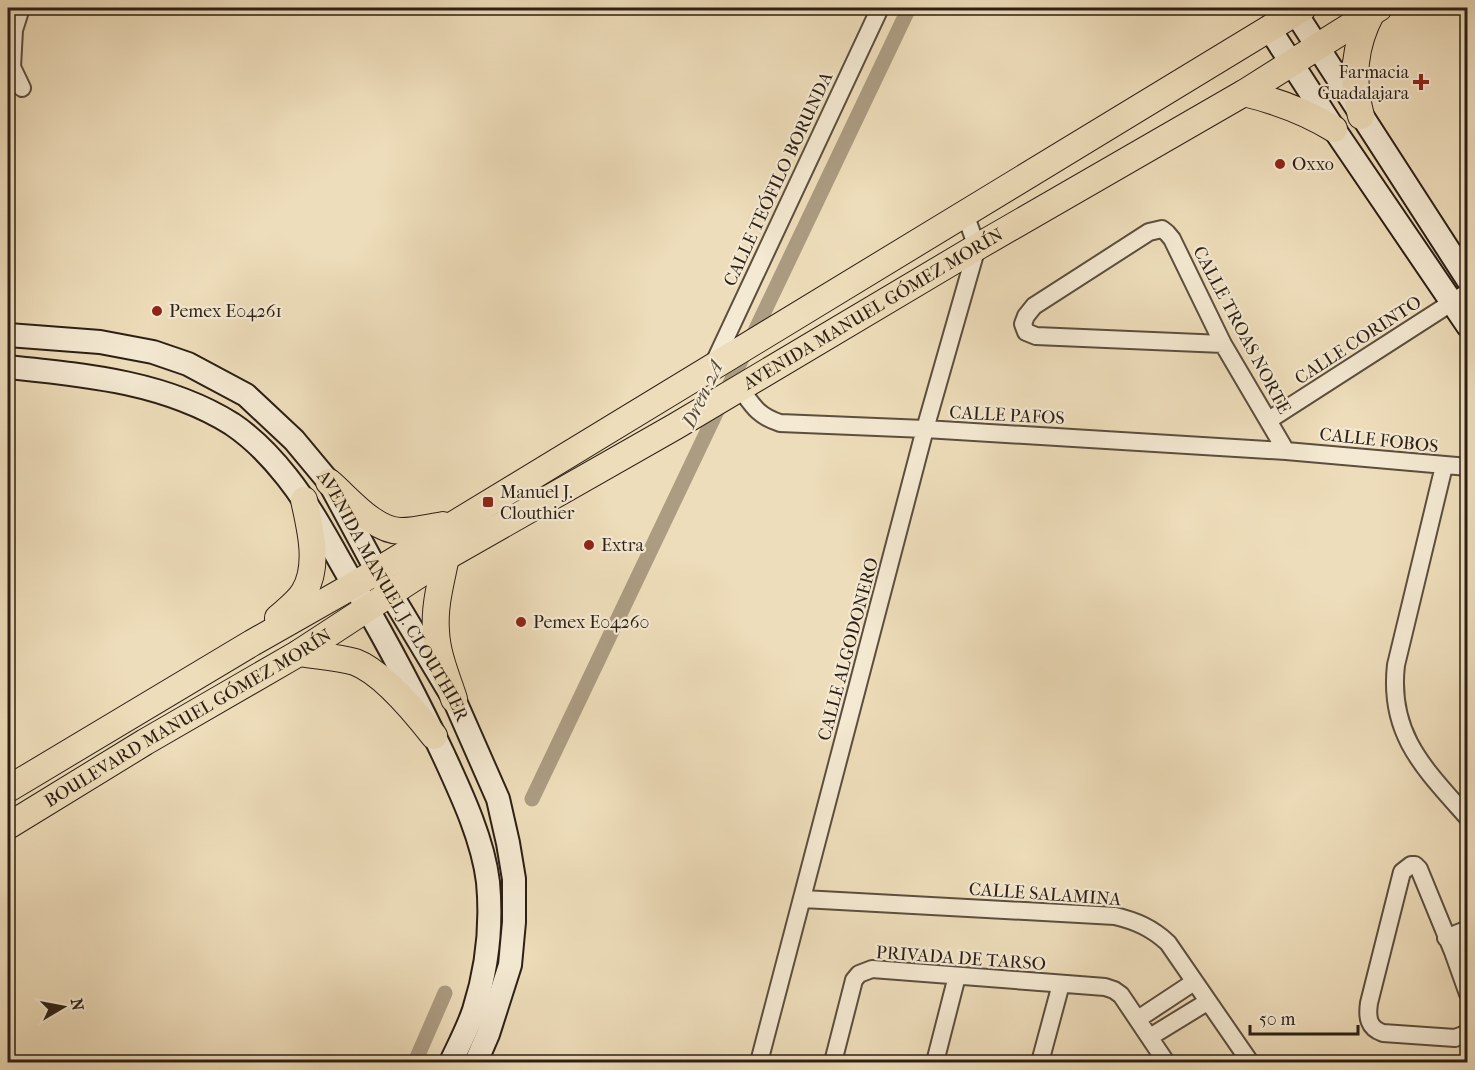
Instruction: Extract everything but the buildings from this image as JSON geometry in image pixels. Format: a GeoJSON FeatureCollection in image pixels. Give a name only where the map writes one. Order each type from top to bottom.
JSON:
{"type":"FeatureCollection","features":[{"type":"Feature","properties":{"kind":"main road","name":"AVENIDA MANUEL GÓMEZ MORÍN"},"geometry":{"type":"LineString","coordinates":[[354,585],[743,350],[1269,28],[1296,9]]}},
{"type":"Feature","properties":{"kind":"main road"},"geometry":{"type":"LineString","coordinates":[[1296,9],[1315,47],[1467,280]]}},
{"type":"Feature","properties":{"kind":"main road","name":"AVENIDA MANUEL GÓMEZ MORÍN"},"geometry":{"type":"LineString","coordinates":[[367,608],[446,557],[676,426],[977,247],[1244,93],[1376,10]]}},
{"type":"Feature","properties":{"kind":"main road"},"geometry":{"type":"LineString","coordinates":[[1362,118],[1355,89],[1355,62],[1361,36],[1376,10]]}},
{"type":"Feature","properties":{"kind":"main road"},"geometry":{"type":"LineString","coordinates":[[1269,28],[1337,134],[1459,297],[1467,326]]}},
{"type":"Feature","properties":{"kind":"main road"},"geometry":{"type":"LineString","coordinates":[[1244,93],[1287,105],[1315,118],[1337,134]]}},
{"type":"Feature","properties":{"kind":"main road"},"geometry":{"type":"LineString","coordinates":[[1337,134],[1362,118]]}},
{"type":"Feature","properties":{"kind":"main road","name":"AVENIDA MANUEL J. CLOUTHIER"},"geometry":{"type":"LineString","coordinates":[[8,335],[100,342],[153,352],[188,364],[246,395],[294,440],[329,482],[377,571],[454,699],[498,799],[514,879],[514,922],[510,965],[492,1024],[476,1062]]}},
{"type":"Feature","properties":{"kind":"main road","name":"AVENIDA MANUEL J. CLOUTHIER"},"geometry":{"type":"LineString","coordinates":[[8,368],[141,386],[170,394],[202,407],[235,426],[264,451],[287,476],[304,500],[399,665],[462,794],[473,824],[487,879],[490,909],[484,975],[473,1012],[451,1062]]}},
{"type":"Feature","properties":{"kind":"main road"},"geometry":{"type":"LineString","coordinates":[[329,482],[373,522],[386,528],[401,531],[453,524]]}},
{"type":"Feature","properties":{"kind":"main road"},"geometry":{"type":"LineString","coordinates":[[252,643],[304,592],[310,578],[312,535],[304,500]]}},
{"type":"Feature","properties":{"kind":"main road"},"geometry":{"type":"LineString","coordinates":[[446,557],[438,596],[436,632],[439,654],[454,699]]}},
{"type":"Feature","properties":{"kind":"main road","name":"BOULEVARD MANUEL GÓMEZ MORÍN"},"geometry":{"type":"LineString","coordinates":[[8,789],[252,643],[354,585]]}},
{"type":"Feature","properties":{"kind":"main road","name":"BOULEVARD MANUEL GÓMEZ MORÍN"},"geometry":{"type":"LineString","coordinates":[[8,826],[145,742],[299,653],[367,608]]}},
{"type":"Feature","properties":{"kind":"main road"},"geometry":{"type":"LineString","coordinates":[[299,653],[355,662],[368,669],[414,711],[434,736]]}},
{"type":"Feature","properties":{"kind":"street"},"geometry":{"type":"LineString","coordinates":[[21,8],[14,30],[12,67],[22,88]]}},
{"type":"Feature","properties":{"kind":"street","name":"CALLE TEÓFILO BORUNDA"},"geometry":{"type":"LineString","coordinates":[[712,368],[880,8]]}},
{"type":"Feature","properties":{"kind":"street"},"geometry":{"type":"LineString","coordinates":[[964,214],[977,247]]}},
{"type":"Feature","properties":{"kind":"street","name":"CALLE TROAS NORTE"},"geometry":{"type":"LineString","coordinates":[[1223,344],[1036,336],[1026,332],[1023,324],[1034,306],[1149,232],[1162,229],[1172,239],[1223,344],[1286,451]]}},
{"type":"Feature","properties":{"kind":"street","name":"CALLE ALGODONERO"},"geometry":{"type":"LineString","coordinates":[[759,1062],[925,429],[977,247]]}},
{"type":"Feature","properties":{"kind":"street","name":"CALLE CORINTO"},"geometry":{"type":"LineString","coordinates":[[1269,420],[1459,297]]}},
{"type":"Feature","properties":{"kind":"street","name":"CALLE PAFOS"},"geometry":{"type":"LineString","coordinates":[[733,392],[765,418],[780,423],[925,429],[1286,451]]}},
{"type":"Feature","properties":{"kind":"street","name":"CALLE FOBOS"},"geometry":{"type":"LineString","coordinates":[[1286,451],[1467,467]]}},
{"type":"Feature","properties":{"kind":"street"},"geometry":{"type":"LineString","coordinates":[[1444,466],[1396,665],[1393,686],[1400,726],[1411,747],[1425,768],[1467,818]]}},
{"type":"Feature","properties":{"kind":"street"},"geometry":{"type":"LineString","coordinates":[[1467,994],[1456,945],[1419,869],[1411,865],[1402,872],[1370,1003],[1368,1014],[1370,1024],[1375,1030],[1383,1033],[1455,1038],[1467,1033]]}},
{"type":"Feature","properties":{"kind":"street","name":"CALLE SALAMINA"},"geometry":{"type":"LineString","coordinates":[[803,899],[1115,916],[1135,921],[1156,931],[1168,943],[1250,1062]]}},
{"type":"Feature","properties":{"kind":"street"},"geometry":{"type":"LineString","coordinates":[[1456,945],[1467,929]]}},
{"type":"Feature","properties":{"kind":"street","name":"PRIVADA DE TARSO"},"geometry":{"type":"LineString","coordinates":[[834,1062],[854,980],[859,974],[872,969],[1105,987],[1121,995],[1166,1062]]}},
{"type":"Feature","properties":{"kind":"street"},"geometry":{"type":"LineString","coordinates":[[936,1062],[957,976]]}},
{"type":"Feature","properties":{"kind":"street"},"geometry":{"type":"LineString","coordinates":[[1138,1019],[1194,982]]}},
{"type":"Feature","properties":{"kind":"street"},"geometry":{"type":"LineString","coordinates":[[1040,1062],[1061,984]]}},
{"type":"Feature","properties":{"kind":"street"},"geometry":{"type":"LineString","coordinates":[[1150,1037],[1207,1002]]}},
{"type":"Feature","properties":{"kind":"waterway","name":"Dren 2A"},"geometry":{"type":"LineString","coordinates":[[532,799],[909,8]]}},
{"type":"Feature","properties":{"kind":"waterway","name":"Dren 2A"},"geometry":{"type":"LineString","coordinates":[[415,1062],[445,993]]}},
{"type":"Feature","properties":{"kind":"place","name":"Farmacia Guadalajara"},"geometry":{"type":"Point","coordinates":[1421,82]}},
{"type":"Feature","properties":{"kind":"place","name":"Oxxo"},"geometry":{"type":"Point","coordinates":[1280,164]}},
{"type":"Feature","properties":{"kind":"place","name":"Pemex E04261"},"geometry":{"type":"Point","coordinates":[157,311]}},
{"type":"Feature","properties":{"kind":"place","name":"Manuel J. Clouthier"},"geometry":{"type":"Point","coordinates":[488,502]}},
{"type":"Feature","properties":{"kind":"place","name":"Extra"},"geometry":{"type":"Point","coordinates":[589,545]}},
{"type":"Feature","properties":{"kind":"place","name":"Pemex E04260"},"geometry":{"type":"Point","coordinates":[521,622]}}]}
